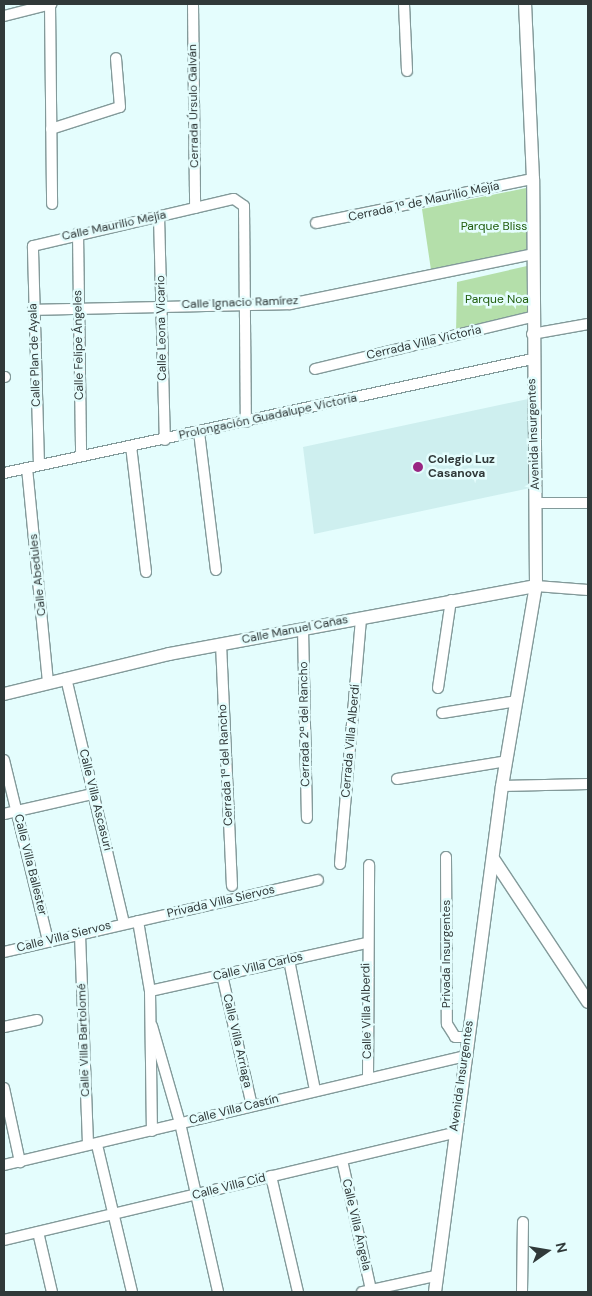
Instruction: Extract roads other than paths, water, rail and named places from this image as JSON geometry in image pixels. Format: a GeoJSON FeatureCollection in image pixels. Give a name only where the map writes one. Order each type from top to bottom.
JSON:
{"type":"FeatureCollection","features":[{"type":"Feature","properties":{"kind":"street"},"geometry":{"type":"LineString","coordinates":[[4,15],[50,4],[52,204]]}},
{"type":"Feature","properties":{"kind":"street","name":"Cerrada Úrsulo Galván"},"geometry":{"type":"LineString","coordinates":[[193,4],[195,208]]}},
{"type":"Feature","properties":{"kind":"street"},"geometry":{"type":"LineString","coordinates":[[404,4],[407,71]]}},
{"type":"Feature","properties":{"kind":"street","name":"Avenida Insurgentes"},"geometry":{"type":"LineString","coordinates":[[435,1292],[435,1276],[494,860],[502,786],[536,586],[532,358],[533,179],[525,4]]}},
{"type":"Feature","properties":{"kind":"street"},"geometry":{"type":"LineString","coordinates":[[50,129],[120,107],[116,58]]}},
{"type":"Feature","properties":{"kind":"street","name":"Cerrada 1ª de Maurilio Mejía"},"geometry":{"type":"LineString","coordinates":[[316,223],[533,179]]}},
{"type":"Feature","properties":{"kind":"street","name":"Calle Maurilio Mejía"},"geometry":{"type":"LineString","coordinates":[[33,246],[78,233],[242,200],[247,304]]}},
{"type":"Feature","properties":{"kind":"street","name":"Calle Leona Vicario"},"geometry":{"type":"LineString","coordinates":[[159,216],[165,440]]}},
{"type":"Feature","properties":{"kind":"street","name":"Calle Felipe Ángeles"},"geometry":{"type":"LineString","coordinates":[[78,233],[81,456]]}},
{"type":"Feature","properties":{"kind":"street","name":"Calle Plan de Ayala"},"geometry":{"type":"LineString","coordinates":[[33,246],[33,310],[39,465]]}},
{"type":"Feature","properties":{"kind":"street","name":"Calle Ignacio Ramírez"},"geometry":{"type":"LineString","coordinates":[[33,310],[162,305],[290,304],[533,254]]}},
{"type":"Feature","properties":{"kind":"street"},"geometry":{"type":"LineString","coordinates":[[246,422],[247,304]]}},
{"type":"Feature","properties":{"kind":"street","name":"Cerrada Villa Victoria"},"geometry":{"type":"LineString","coordinates":[[315,368],[532,317]]}},
{"type":"Feature","properties":{"kind":"street"},"geometry":{"type":"LineString","coordinates":[[532,334],[588,324]]}},
{"type":"Feature","properties":{"kind":"street","name":"Prolongación Guadalupe Victoria"},"geometry":{"type":"LineString","coordinates":[[4,473],[165,440],[532,358]]}},
{"type":"Feature","properties":{"kind":"street"},"geometry":{"type":"LineString","coordinates":[[199,432],[216,570]]}},
{"type":"Feature","properties":{"kind":"street"},"geometry":{"type":"LineString","coordinates":[[131,446],[146,572]]}},
{"type":"Feature","properties":{"kind":"street","name":"Calle Abedules"},"geometry":{"type":"LineString","coordinates":[[27,468],[48,682]]}},
{"type":"Feature","properties":{"kind":"street"},"geometry":{"type":"LineString","coordinates":[[536,503],[588,503]]}},
{"type":"Feature","properties":{"kind":"street","name":"Calle Manuel Cañas"},"geometry":{"type":"LineString","coordinates":[[4,694],[48,682],[221,644],[451,600],[536,586],[588,590]]}},
{"type":"Feature","properties":{"kind":"street"},"geometry":{"type":"LineString","coordinates":[[438,688],[451,600]]}},
{"type":"Feature","properties":{"kind":"street","name":"Cerrada Villa Alberdi"},"geometry":{"type":"LineString","coordinates":[[340,864],[361,618]]}},
{"type":"Feature","properties":{"kind":"street","name":"Cerrada 2ª del Rancho"},"geometry":{"type":"LineString","coordinates":[[304,629],[307,818]]}},
{"type":"Feature","properties":{"kind":"street","name":"Cerrada 1ª del Rancho"},"geometry":{"type":"LineString","coordinates":[[221,644],[232,886]]}},
{"type":"Feature","properties":{"kind":"street","name":"Calle Villa Ascasuri"},"geometry":{"type":"LineString","coordinates":[[66,678],[124,923]]}},
{"type":"Feature","properties":{"kind":"street"},"geometry":{"type":"LineString","coordinates":[[442,713],[517,701]]}},
{"type":"Feature","properties":{"kind":"street","name":"Calle Villa Ballester"},"geometry":{"type":"LineString","coordinates":[[4,760],[48,941]]}},
{"type":"Feature","properties":{"kind":"street"},"geometry":{"type":"LineString","coordinates":[[397,779],[507,761]]}},
{"type":"Feature","properties":{"kind":"street"},"geometry":{"type":"LineString","coordinates":[[502,786],[588,784]]}},
{"type":"Feature","properties":{"kind":"street"},"geometry":{"type":"LineString","coordinates":[[4,814],[93,794]]}},
{"type":"Feature","properties":{"kind":"street","name":"Privada Insurgentes"},"geometry":{"type":"LineString","coordinates":[[446,856],[447,1024],[455,1037],[468,1037]]}},
{"type":"Feature","properties":{"kind":"street"},"geometry":{"type":"LineString","coordinates":[[494,860],[588,1002]]}},
{"type":"Feature","properties":{"kind":"street","name":"Calle Villa Alberdi"},"geometry":{"type":"LineString","coordinates":[[368,1078],[366,943],[369,865]]}},
{"type":"Feature","properties":{"kind":"street","name":"Privada Villa Siervos"},"geometry":{"type":"LineString","coordinates":[[124,923],[318,880]]}},
{"type":"Feature","properties":{"kind":"street"},"geometry":{"type":"LineString","coordinates":[[138,921],[150,991],[152,1130]]}},
{"type":"Feature","properties":{"kind":"street","name":"Calle Villa Siervos"},"geometry":{"type":"LineString","coordinates":[[4,952],[124,923]]}},
{"type":"Feature","properties":{"kind":"street","name":"Calle Villa Bartolomé"},"geometry":{"type":"LineString","coordinates":[[80,935],[92,1145],[114,1214],[132,1292]]}},
{"type":"Feature","properties":{"kind":"street","name":"Calle Villa Carlos"},"geometry":{"type":"LineString","coordinates":[[150,991],[366,943]]}},
{"type":"Feature","properties":{"kind":"street"},"geometry":{"type":"LineString","coordinates":[[289,960],[315,1090]]}},
{"type":"Feature","properties":{"kind":"street","name":"Calle Villa Arriaga"},"geometry":{"type":"LineString","coordinates":[[222,975],[252,1106]]}},
{"type":"Feature","properties":{"kind":"street"},"geometry":{"type":"LineString","coordinates":[[4,1027],[37,1020]]}},
{"type":"Feature","properties":{"kind":"street"},"geometry":{"type":"LineString","coordinates":[[152,1026],[180,1123],[218,1292]]}},
{"type":"Feature","properties":{"kind":"street","name":"Calle Villa Castín"},"geometry":{"type":"LineString","coordinates":[[4,1166],[315,1090],[465,1056]]}},
{"type":"Feature","properties":{"kind":"street"},"geometry":{"type":"LineString","coordinates":[[4,1088],[20,1162]]}},
{"type":"Feature","properties":{"kind":"street","name":"Calle Villa Cid"},"geometry":{"type":"LineString","coordinates":[[4,1240],[454,1133]]}},
{"type":"Feature","properties":{"kind":"street","name":"Calle Villa Ángela"},"geometry":{"type":"LineString","coordinates":[[342,1160],[367,1291]]}},
{"type":"Feature","properties":{"kind":"street"},"geometry":{"type":"LineString","coordinates":[[271,1176],[298,1292]]}},
{"type":"Feature","properties":{"kind":"street"},"geometry":{"type":"LineString","coordinates":[[522,1292],[523,1222]]}},
{"type":"Feature","properties":{"kind":"street"},"geometry":{"type":"LineString","coordinates":[[38,1232],[52,1292]]}},
{"type":"Feature","properties":{"kind":"street"},"geometry":{"type":"LineString","coordinates":[[367,1291],[435,1276]]}},
{"type":"Feature","properties":{"kind":"place","name":"Colegio Luz Casanova"},"geometry":{"type":"Point","coordinates":[418,467]}},
{"type":"Feature","properties":{"kind":"park label","name":"Parque Bliss"},"geometry":{"type":"Point","coordinates":[494,227]}},
{"type":"Feature","properties":{"kind":"park label","name":"Parque Noa"},"geometry":{"type":"Point","coordinates":[497,300]}}]}
